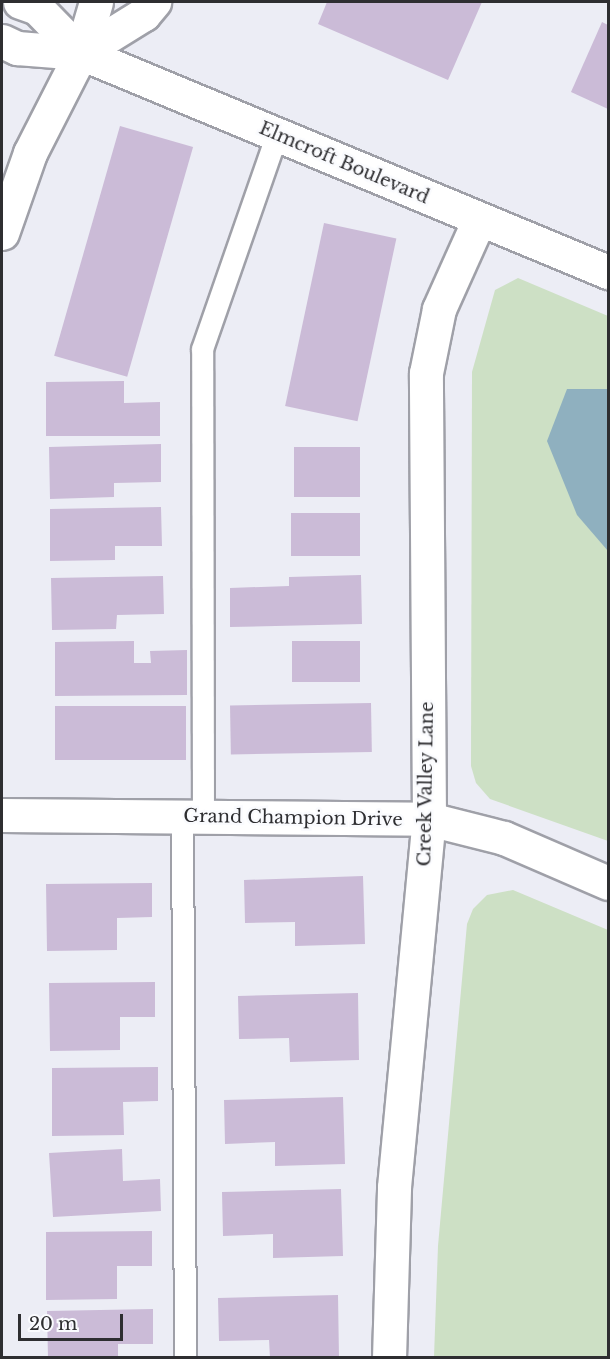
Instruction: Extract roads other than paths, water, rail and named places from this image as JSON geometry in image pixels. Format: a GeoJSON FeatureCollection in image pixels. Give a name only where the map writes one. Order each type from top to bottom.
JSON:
{"type":"FeatureCollection","features":[{"type":"Feature","properties":{"kind":"street","name":"Elmcroft Boulevard"},"geometry":{"type":"LineString","coordinates":[[20,2],[37,8],[81,54]]}},
{"type":"Feature","properties":{"kind":"street"},"geometry":{"type":"LineString","coordinates":[[2,233],[30,153],[81,54],[96,2]]}},
{"type":"Feature","properties":{"kind":"street"},"geometry":{"type":"LineString","coordinates":[[81,54],[144,14],[154,2]]}},
{"type":"Feature","properties":{"kind":"street","name":"Elmcroft Boulevard"},"geometry":{"type":"LineString","coordinates":[[2,41],[17,48],[81,54],[609,272]]}},
{"type":"Feature","properties":{"kind":"street","name":"Creek Valley Lane"},"geometry":{"type":"LineString","coordinates":[[389,1358],[394,1187],[429,819],[426,373],[439,309],[479,220]]}},
{"type":"Feature","properties":{"kind":"street","name":"Grand Champion Drive"},"geometry":{"type":"LineString","coordinates":[[2,815],[429,819],[504,838],[609,883]]}},
{"type":"Feature","properties":{"kind":"lane"},"geometry":{"type":"LineString","coordinates":[[185,1358],[192,816],[202,349],[277,134]]}},
{"type":"Feature","properties":{"kind":"water"},"geometry":{"type":"Polygon","coordinates":[[[567,389],[608,389],[608,551],[577,515],[547,441],[567,389]]]}}]}
